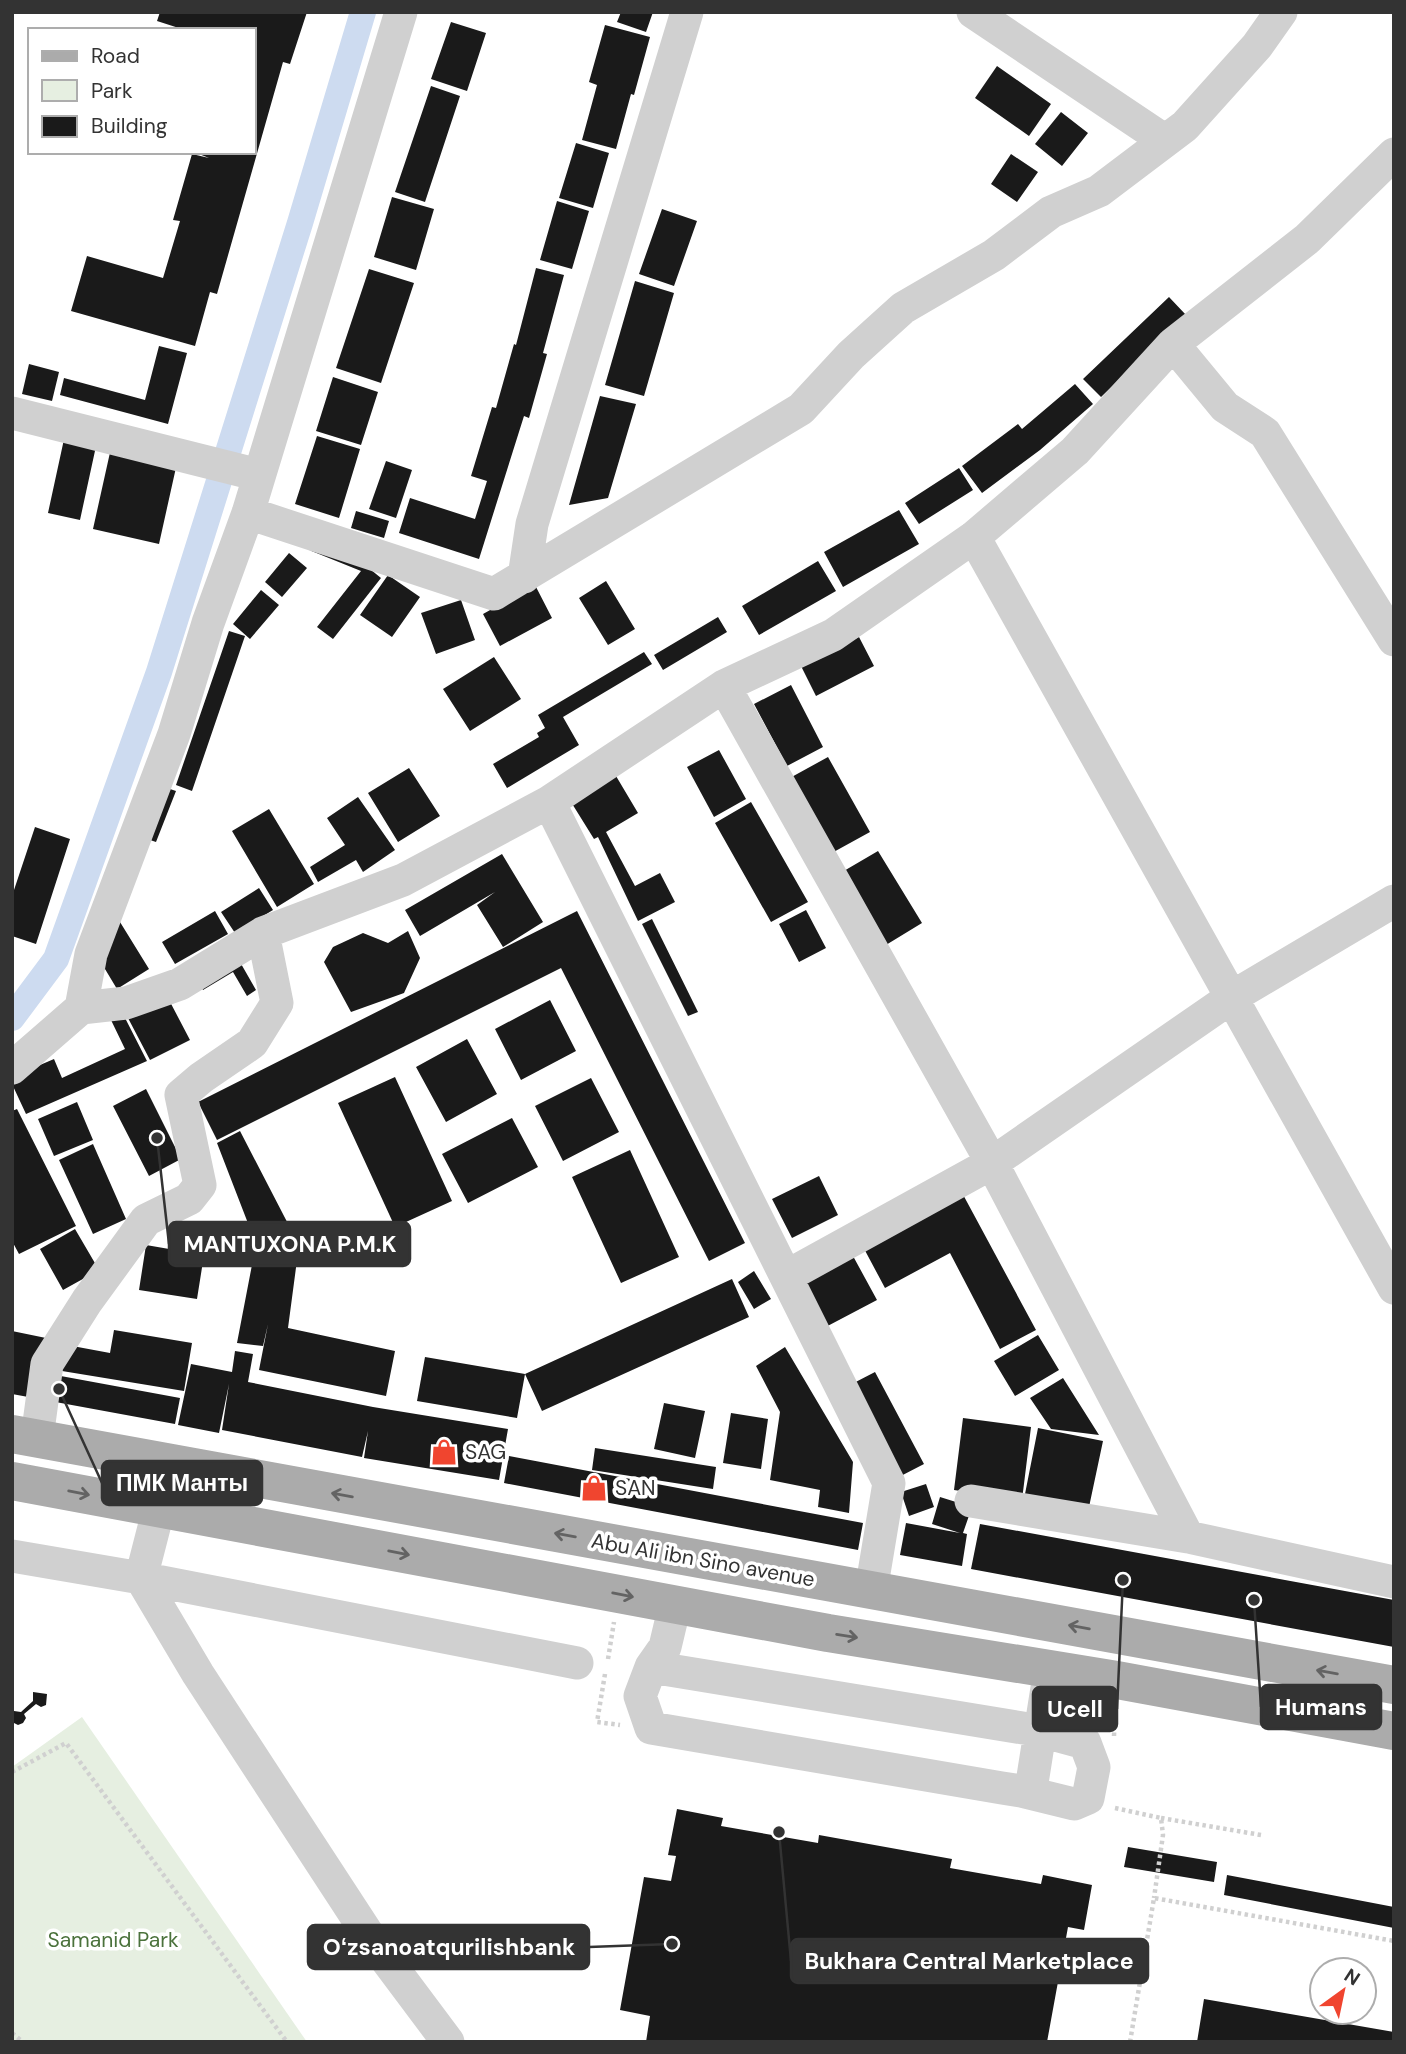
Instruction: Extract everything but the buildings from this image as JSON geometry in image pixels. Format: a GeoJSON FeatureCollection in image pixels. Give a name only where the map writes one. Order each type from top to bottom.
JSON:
{"type":"FeatureCollection","features":[{"type":"Feature","properties":{"kind":"main road","name":"Abu Ali ibn Sino avenue"},"geometry":{"type":"LineString","coordinates":[[25,1436],[1394,1685]]}},
{"type":"Feature","properties":{"kind":"main road"},"geometry":{"type":"LineString","coordinates":[[12,1481],[828,1633],[1050,1669],[1394,1731]]}},
{"type":"Feature","properties":{"kind":"street"},"geometry":{"type":"LineString","coordinates":[[82,1008],[91,954],[174,734],[208,623],[248,513],[401,12]]}},
{"type":"Feature","properties":{"kind":"street"},"geometry":{"type":"LineString","coordinates":[[524,577],[532,524],[687,12]]}},
{"type":"Feature","properties":{"kind":"street"},"geometry":{"type":"LineString","coordinates":[[973,12],[1164,140]]}},
{"type":"Feature","properties":{"kind":"street"},"geometry":{"type":"LineString","coordinates":[[248,513],[494,594],[801,409],[851,355],[903,308],[994,255],[1051,212],[1099,191],[1194,116],[1257,46],[1281,12]]}},
{"type":"Feature","properties":{"kind":"street"},"geometry":{"type":"LineString","coordinates":[[12,1068],[82,1008],[126,1003],[180,984],[263,933],[403,880],[549,802],[724,686],[833,635],[974,537],[1075,451],[1173,344],[1307,239],[1394,154]]}},
{"type":"Feature","properties":{"kind":"street"},"geometry":{"type":"LineString","coordinates":[[1173,344],[1225,407],[1265,433],[1394,640]]}},
{"type":"Feature","properties":{"kind":"street"},"geometry":{"type":"LineString","coordinates":[[12,413],[259,475]]}},
{"type":"Feature","properties":{"kind":"street"},"geometry":{"type":"LineString","coordinates":[[974,537],[1394,1288]]}},
{"type":"Feature","properties":{"kind":"street"},"geometry":{"type":"LineString","coordinates":[[724,686],[992,1163],[1188,1537]]}},
{"type":"Feature","properties":{"kind":"street"},"geometry":{"type":"LineString","coordinates":[[549,802],[889,1483],[872,1591]]}},
{"type":"Feature","properties":{"kind":"street"},"geometry":{"type":"LineString","coordinates":[[787,1276],[992,1163],[1232,997],[1394,901]]}},
{"type":"Feature","properties":{"kind":"street"},"geometry":{"type":"LineString","coordinates":[[25,1436],[47,1364],[80,1312],[146,1220],[190,1199],[200,1185],[181,1095],[252,1042],[277,1003],[263,933]]}},
{"type":"Feature","properties":{"kind":"street"},"geometry":{"type":"LineString","coordinates":[[971,1501],[1188,1537],[1394,1581]]}},
{"type":"Feature","properties":{"kind":"street"},"geometry":{"type":"LineString","coordinates":[[159,1508],[141,1578],[198,1674],[371,1939],[448,2042]]}},
{"type":"Feature","properties":{"kind":"street"},"geometry":{"type":"LineString","coordinates":[[12,1556],[141,1578],[577,1663]]}},
{"type":"Feature","properties":{"kind":"street"},"geometry":{"type":"LineString","coordinates":[[651,1667],[1041,1731],[1085,1743],[1094,1767],[1088,1798],[1074,1804],[1021,1791],[651,1728],[640,1696],[651,1667],[665,1647],[675,1605]]}},
{"type":"Feature","properties":{"kind":"street"},"geometry":{"type":"LineString","coordinates":[[1021,1791],[1032,1783],[1050,1669]]}},
{"type":"Feature","properties":{"kind":"path"},"geometry":{"type":"LineString","coordinates":[[618,1594],[597,1722],[651,1728]]}},
{"type":"Feature","properties":{"kind":"path"},"geometry":{"type":"LineString","coordinates":[[12,1772],[66,1744],[288,2042]]}},
{"type":"Feature","properties":{"kind":"path"},"geometry":{"type":"LineString","coordinates":[[1161,1818],[1261,1835]]}},
{"type":"Feature","properties":{"kind":"path"},"geometry":{"type":"LineString","coordinates":[[1130,2042],[1154,1898],[1394,1941]]}},
{"type":"Feature","properties":{"kind":"path"},"geometry":{"type":"LineString","coordinates":[[12,2033],[23,2042]]}},
{"type":"Feature","properties":{"kind":"green space","name":"Samanid Park"},"geometry":{"type":"Polygon","coordinates":[[[82,1717],[307,2042],[12,2042],[12,1767],[82,1717]]]}},
{"type":"Feature","properties":{"kind":"waterway"},"geometry":{"type":"LineString","coordinates":[[12,1018],[56,959],[159,672],[300,223],[363,12]]}},
{"type":"Feature","properties":{"kind":"place","name":"MANTUXONA P.M.K"},"geometry":{"type":"Point","coordinates":[157,1138]}},
{"type":"Feature","properties":{"kind":"place","name":"ПМК Манты"},"geometry":{"type":"Point","coordinates":[59,1389]}},
{"type":"Feature","properties":{"kind":"place","name":"SAG"},"geometry":{"type":"Point","coordinates":[444,1452]}},
{"type":"Feature","properties":{"kind":"place","name":"SAN"},"geometry":{"type":"Point","coordinates":[594,1488]}},
{"type":"Feature","properties":{"kind":"place","name":"Ucell"},"geometry":{"type":"Point","coordinates":[1123,1580]}},
{"type":"Feature","properties":{"kind":"place","name":"Humans"},"geometry":{"type":"Point","coordinates":[1254,1600]}},
{"type":"Feature","properties":{"kind":"place","name":"Bukhara Central Marketplace"},"geometry":{"type":"Point","coordinates":[779,1832]}},
{"type":"Feature","properties":{"kind":"place","name":"Oʻzsanoatqurilishbank"},"geometry":{"type":"Point","coordinates":[672,1944]}}]}
